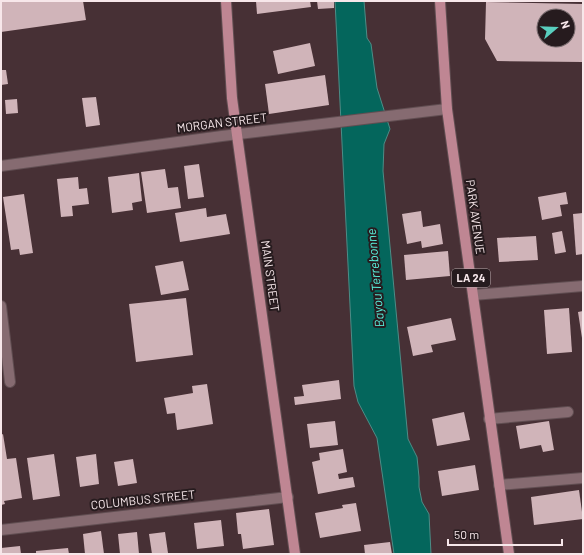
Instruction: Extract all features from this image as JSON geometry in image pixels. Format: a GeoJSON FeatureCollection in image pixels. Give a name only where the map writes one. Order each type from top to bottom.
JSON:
{"type":"FeatureCollection","features":[{"type":"Feature","properties":{"kind":"main road","name":"MAIN STREET"},"geometry":{"type":"LineString","coordinates":[[226,1],[232,98],[296,554]]}},
{"type":"Feature","properties":{"kind":"main road","name":"PARK AVENUE"},"geometry":{"type":"LineString","coordinates":[[440,1],[447,109],[509,554]]}},
{"type":"Feature","properties":{"kind":"street","name":"MORGAN STREET"},"geometry":{"type":"LineString","coordinates":[[1,166],[237,134],[447,109]]}},
{"type":"Feature","properties":{"kind":"street"},"geometry":{"type":"LineString","coordinates":[[473,295],[583,286]]}},
{"type":"Feature","properties":{"kind":"street"},"geometry":{"type":"LineString","coordinates":[[1,306],[10,382]]}},
{"type":"Feature","properties":{"kind":"street"},"geometry":{"type":"LineString","coordinates":[[489,419],[568,412]]}},
{"type":"Feature","properties":{"kind":"street"},"geometry":{"type":"LineString","coordinates":[[499,485],[583,478]]}},
{"type":"Feature","properties":{"kind":"street","name":"COLUMBUS STREET"},"geometry":{"type":"LineString","coordinates":[[1,530],[288,497]]}},
{"type":"Feature","properties":{"kind":"water","name":"Bayou Terrebonne"},"geometry":{"type":"Polygon","coordinates":[[[335,1],[364,1],[367,38],[371,44],[377,88],[390,129],[384,144],[383,171],[408,439],[417,457],[419,487],[422,502],[429,514],[431,554],[394,554],[377,438],[358,402],[354,386],[335,1]]]}},
{"type":"Feature","properties":{"kind":"building"},"geometry":{"type":"Polygon","coordinates":[[[1,1],[83,1],[86,20],[1,32],[1,1]]]}},
{"type":"Feature","properties":{"kind":"building"},"geometry":{"type":"Polygon","coordinates":[[[256,1],[310,1],[311,7],[257,14],[256,1]]]}},
{"type":"Feature","properties":{"kind":"building"},"geometry":{"type":"Polygon","coordinates":[[[317,1],[334,1],[334,8],[318,9],[317,1]]]}},
{"type":"Feature","properties":{"kind":"building"},"geometry":{"type":"Polygon","coordinates":[[[486,2],[583,4],[583,62],[497,61],[485,39],[486,2]]]}},
{"type":"Feature","properties":{"kind":"building"},"geometry":{"type":"Polygon","coordinates":[[[310,43],[315,66],[278,74],[273,51],[310,43]]]}},
{"type":"Feature","properties":{"kind":"building"},"geometry":{"type":"Polygon","coordinates":[[[1,70],[6,70],[8,84],[1,85],[1,70]]]}},
{"type":"Feature","properties":{"kind":"building"},"geometry":{"type":"Polygon","coordinates":[[[325,75],[329,105],[269,114],[265,84],[325,75]]]}},
{"type":"Feature","properties":{"kind":"building"},"geometry":{"type":"Polygon","coordinates":[[[96,97],[100,125],[86,127],[82,98],[96,97]]]}},
{"type":"Feature","properties":{"kind":"building"},"geometry":{"type":"Polygon","coordinates":[[[17,99],[18,113],[6,114],[5,100],[17,99]]]}},
{"type":"Feature","properties":{"kind":"building"},"geometry":{"type":"Polygon","coordinates":[[[199,164],[204,197],[188,199],[184,166],[199,164]]]}},
{"type":"Feature","properties":{"kind":"building"},"geometry":{"type":"Polygon","coordinates":[[[165,169],[168,188],[178,187],[181,208],[147,213],[141,172],[165,169]]]}},
{"type":"Feature","properties":{"kind":"building"},"geometry":{"type":"Polygon","coordinates":[[[139,173],[142,201],[132,203],[133,210],[112,213],[108,177],[139,173]]]}},
{"type":"Feature","properties":{"kind":"building"},"geometry":{"type":"Polygon","coordinates":[[[78,177],[79,189],[87,188],[89,204],[72,206],[73,216],[61,217],[57,179],[78,177]]]}},
{"type":"Feature","properties":{"kind":"building"},"geometry":{"type":"Polygon","coordinates":[[[566,192],[568,204],[560,205],[562,216],[542,220],[538,197],[566,192]]]}},
{"type":"Feature","properties":{"kind":"building"},"geometry":{"type":"Polygon","coordinates":[[[24,194],[33,253],[20,255],[19,249],[11,250],[3,197],[24,194]]]}},
{"type":"Feature","properties":{"kind":"building"},"geometry":{"type":"Polygon","coordinates":[[[206,208],[207,217],[226,214],[230,234],[180,242],[175,213],[206,208]]]}},
{"type":"Feature","properties":{"kind":"building"},"geometry":{"type":"Polygon","coordinates":[[[421,211],[423,227],[440,224],[443,244],[422,248],[421,241],[407,244],[402,214],[421,211]]]}},
{"type":"Feature","properties":{"kind":"building"},"geometry":{"type":"Polygon","coordinates":[[[583,213],[583,254],[576,255],[573,214],[583,213]]]}},
{"type":"Feature","properties":{"kind":"building"},"geometry":{"type":"Polygon","coordinates":[[[562,231],[566,252],[555,254],[552,233],[562,231]]]}},
{"type":"Feature","properties":{"kind":"building"},"geometry":{"type":"Polygon","coordinates":[[[536,236],[538,260],[499,262],[497,238],[536,236]]]}},
{"type":"Feature","properties":{"kind":"building"},"geometry":{"type":"Polygon","coordinates":[[[448,251],[450,276],[406,280],[404,255],[448,251]]]}},
{"type":"Feature","properties":{"kind":"building"},"geometry":{"type":"Polygon","coordinates":[[[183,261],[189,290],[161,295],[155,266],[183,261]]]}},
{"type":"Feature","properties":{"kind":"building"},"geometry":{"type":"Polygon","coordinates":[[[186,298],[193,355],[136,362],[129,304],[186,298]]]}},
{"type":"Feature","properties":{"kind":"building"},"geometry":{"type":"Polygon","coordinates":[[[569,308],[572,352],[547,354],[544,310],[569,308]]]}},
{"type":"Feature","properties":{"kind":"building"},"geometry":{"type":"Polygon","coordinates":[[[583,311],[583,338],[582,338],[578,312],[583,311]]]}},
{"type":"Feature","properties":{"kind":"building"},"geometry":{"type":"Polygon","coordinates":[[[451,318],[456,340],[431,345],[433,352],[413,356],[407,327],[451,318]]]}},
{"type":"Feature","properties":{"kind":"building"},"geometry":{"type":"Polygon","coordinates":[[[339,380],[341,399],[295,405],[294,397],[304,396],[302,385],[339,380]]]}},
{"type":"Feature","properties":{"kind":"building"},"geometry":{"type":"Polygon","coordinates":[[[207,384],[213,424],[177,430],[175,413],[167,414],[164,398],[193,393],[192,386],[207,384]]]}},
{"type":"Feature","properties":{"kind":"building"},"geometry":{"type":"Polygon","coordinates":[[[464,412],[470,440],[437,446],[432,419],[464,412]]]}},
{"type":"Feature","properties":{"kind":"building"},"geometry":{"type":"Polygon","coordinates":[[[335,421],[338,445],[310,448],[307,424],[335,421]]]}},
{"type":"Feature","properties":{"kind":"building"},"geometry":{"type":"Polygon","coordinates":[[[549,421],[554,450],[543,452],[541,445],[520,449],[516,426],[549,421]]]}},
{"type":"Feature","properties":{"kind":"building"},"geometry":{"type":"Polygon","coordinates":[[[3,434],[7,459],[16,458],[22,498],[4,501],[5,504],[1,505],[1,435],[3,434]]]}},
{"type":"Feature","properties":{"kind":"building"},"geometry":{"type":"Polygon","coordinates":[[[343,449],[347,472],[338,474],[339,479],[353,477],[355,487],[318,494],[312,462],[320,460],[319,453],[343,449]]]}},
{"type":"Feature","properties":{"kind":"building"},"geometry":{"type":"Polygon","coordinates":[[[54,454],[60,496],[33,500],[27,458],[54,454]]]}},
{"type":"Feature","properties":{"kind":"building"},"geometry":{"type":"Polygon","coordinates":[[[96,454],[99,484],[80,487],[76,457],[96,454]]]}},
{"type":"Feature","properties":{"kind":"building"},"geometry":{"type":"Polygon","coordinates":[[[133,459],[137,483],[118,486],[114,462],[133,459]]]}},
{"type":"Feature","properties":{"kind":"building"},"geometry":{"type":"Polygon","coordinates":[[[475,465],[479,490],[442,496],[438,471],[475,465]]]}},
{"type":"Feature","properties":{"kind":"building"},"geometry":{"type":"Polygon","coordinates":[[[579,490],[583,519],[534,525],[531,497],[579,490]]]}},
{"type":"Feature","properties":{"kind":"building"},"geometry":{"type":"Polygon","coordinates":[[[356,503],[361,531],[320,538],[315,513],[343,508],[342,505],[356,503]]]}},
{"type":"Feature","properties":{"kind":"building"},"geometry":{"type":"Polygon","coordinates":[[[269,509],[274,545],[243,549],[241,534],[238,534],[236,513],[269,509]]]}},
{"type":"Feature","properties":{"kind":"building"},"geometry":{"type":"Polygon","coordinates":[[[221,520],[224,546],[197,549],[194,523],[221,520]]]}},
{"type":"Feature","properties":{"kind":"building"},"geometry":{"type":"Polygon","coordinates":[[[101,531],[104,554],[85,554],[83,534],[101,531]]]}},
{"type":"Feature","properties":{"kind":"building"},"geometry":{"type":"Polygon","coordinates":[[[137,532],[139,554],[120,554],[118,534],[137,532]]]}},
{"type":"Feature","properties":{"kind":"building"},"geometry":{"type":"Polygon","coordinates":[[[165,532],[168,553],[152,554],[149,534],[165,532]]]}},
{"type":"Feature","properties":{"kind":"building"},"geometry":{"type":"Polygon","coordinates":[[[390,542],[392,554],[365,554],[364,545],[390,542]]]}},
{"type":"Feature","properties":{"kind":"building"},"geometry":{"type":"Polygon","coordinates":[[[20,546],[21,554],[1,554],[1,548],[20,546]]]}},
{"type":"Feature","properties":{"kind":"building"},"geometry":{"type":"Polygon","coordinates":[[[68,548],[69,554],[36,554],[36,551],[68,548]]]}}]}
